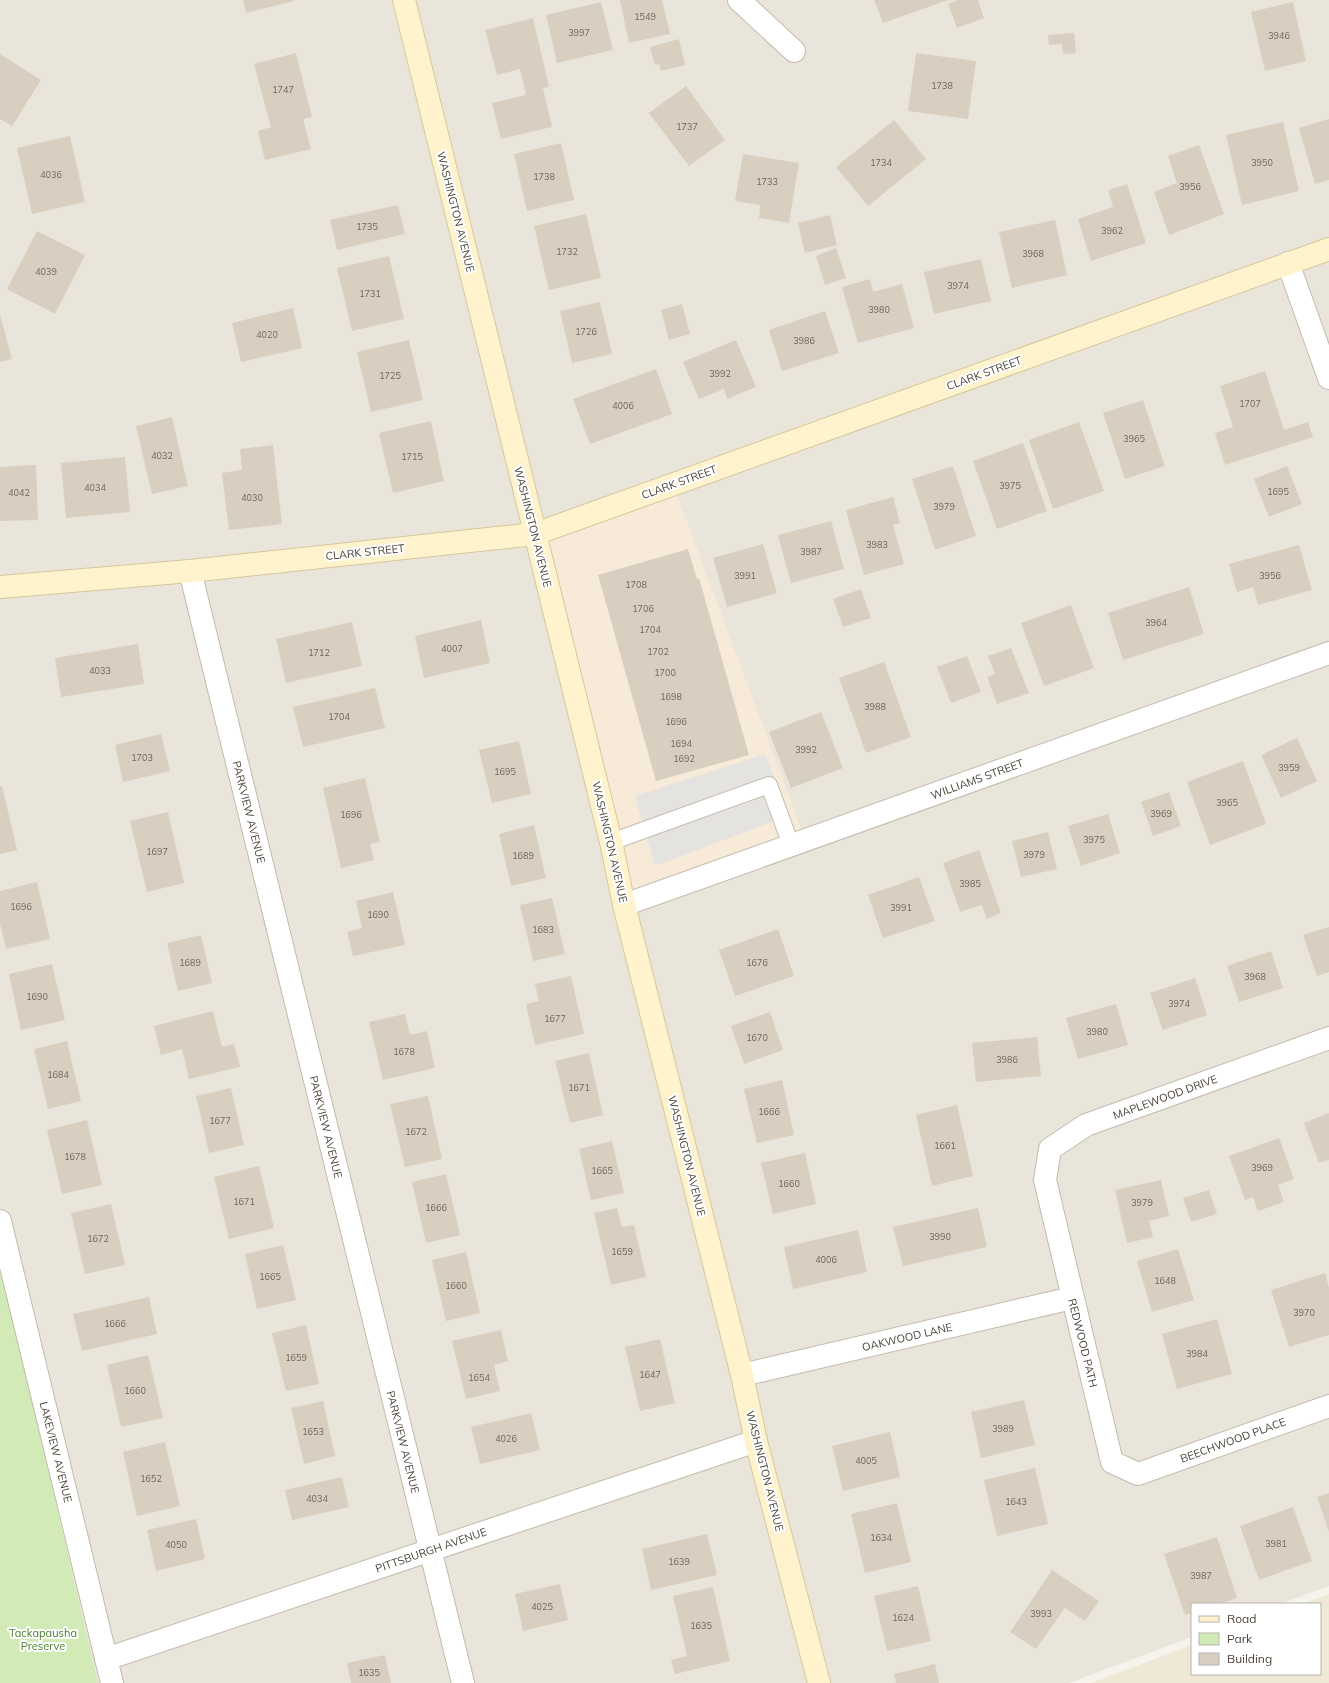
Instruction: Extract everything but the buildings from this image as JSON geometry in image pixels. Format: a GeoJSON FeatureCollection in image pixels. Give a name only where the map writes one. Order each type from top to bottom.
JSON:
{"type":"FeatureCollection","features":[{"type":"Feature","properties":{"kind":"street","name":"WASHINGTON AVENUE"},"geometry":{"type":"LineString","coordinates":[[404,0],[611,842],[624,904],[742,1375],[756,1441],[819,1683]]}},
{"type":"Feature","properties":{"kind":"street"},"geometry":{"type":"LineString","coordinates":[[739,0],[794,51]]}},
{"type":"Feature","properties":{"kind":"street","name":"CLARK STREET"},"geometry":{"type":"LineString","coordinates":[[0,587],[190,571],[535,534],[1329,249]]}},
{"type":"Feature","properties":{"kind":"street"},"geometry":{"type":"LineString","coordinates":[[1288,263],[1329,378]]}},
{"type":"Feature","properties":{"kind":"street","name":"PARKVIEW AVENUE"},"geometry":{"type":"LineString","coordinates":[[190,571],[463,1683]]}},
{"type":"Feature","properties":{"kind":"street","name":"WILLIAMS STREET"},"geometry":{"type":"LineString","coordinates":[[624,904],[1329,653]]}},
{"type":"Feature","properties":{"kind":"street","name":"MAPLEWOOD DRIVE"},"geometry":{"type":"LineString","coordinates":[[1049,1197],[1045,1180],[1050,1150],[1086,1125],[1329,1038]]}},
{"type":"Feature","properties":{"kind":"street","name":"REDWOOD PATH"},"geometry":{"type":"LineString","coordinates":[[1049,1197],[1112,1462],[1138,1474]]}},
{"type":"Feature","properties":{"kind":"street","name":"LAKEVIEW AVENUE"},"geometry":{"type":"LineString","coordinates":[[0,1221],[112,1683]]}},
{"type":"Feature","properties":{"kind":"street","name":"OAKWOOD LANE"},"geometry":{"type":"LineString","coordinates":[[742,1375],[1072,1298]]}},
{"type":"Feature","properties":{"kind":"street","name":"BEECHWOOD PLACE"},"geometry":{"type":"LineString","coordinates":[[1138,1474],[1329,1406]]}},
{"type":"Feature","properties":{"kind":"street","name":"PITTSBURGH AVENUE"},"geometry":{"type":"LineString","coordinates":[[106,1659],[756,1441]]}},
{"type":"Feature","properties":{"kind":"lane"},"geometry":{"type":"LineString","coordinates":[[611,842],[769,785],[791,845]]}},
{"type":"Feature","properties":{"kind":"shaded area"},"geometry":{"type":"Polygon","coordinates":[[[0,0],[1329,0],[1329,1586],[1283,1603],[1191,1603],[1191,1637],[1069,1683],[98,1683],[0,1263],[0,0]]]}},
{"type":"Feature","properties":{"kind":"shaded area"},"geometry":{"type":"Polygon","coordinates":[[[675,490],[803,833],[628,896],[543,539],[675,490]]]}},
{"type":"Feature","properties":{"kind":"shaded area"},"geometry":{"type":"Polygon","coordinates":[[[765,754],[790,815],[655,866],[635,796],[765,754]]]}},
{"type":"Feature","properties":{"kind":"shaded area"},"geometry":{"type":"Polygon","coordinates":[[[1329,1594],[1329,1683],[1091,1683],[1191,1645],[1191,1675],[1321,1675],[1321,1603],[1305,1603],[1329,1594]]]}},
{"type":"Feature","properties":{"kind":"green space","name":"Tackapausha Preserve"},"geometry":{"type":"Polygon","coordinates":[[[0,1263],[98,1683],[0,1683],[0,1263]]]}}]}
